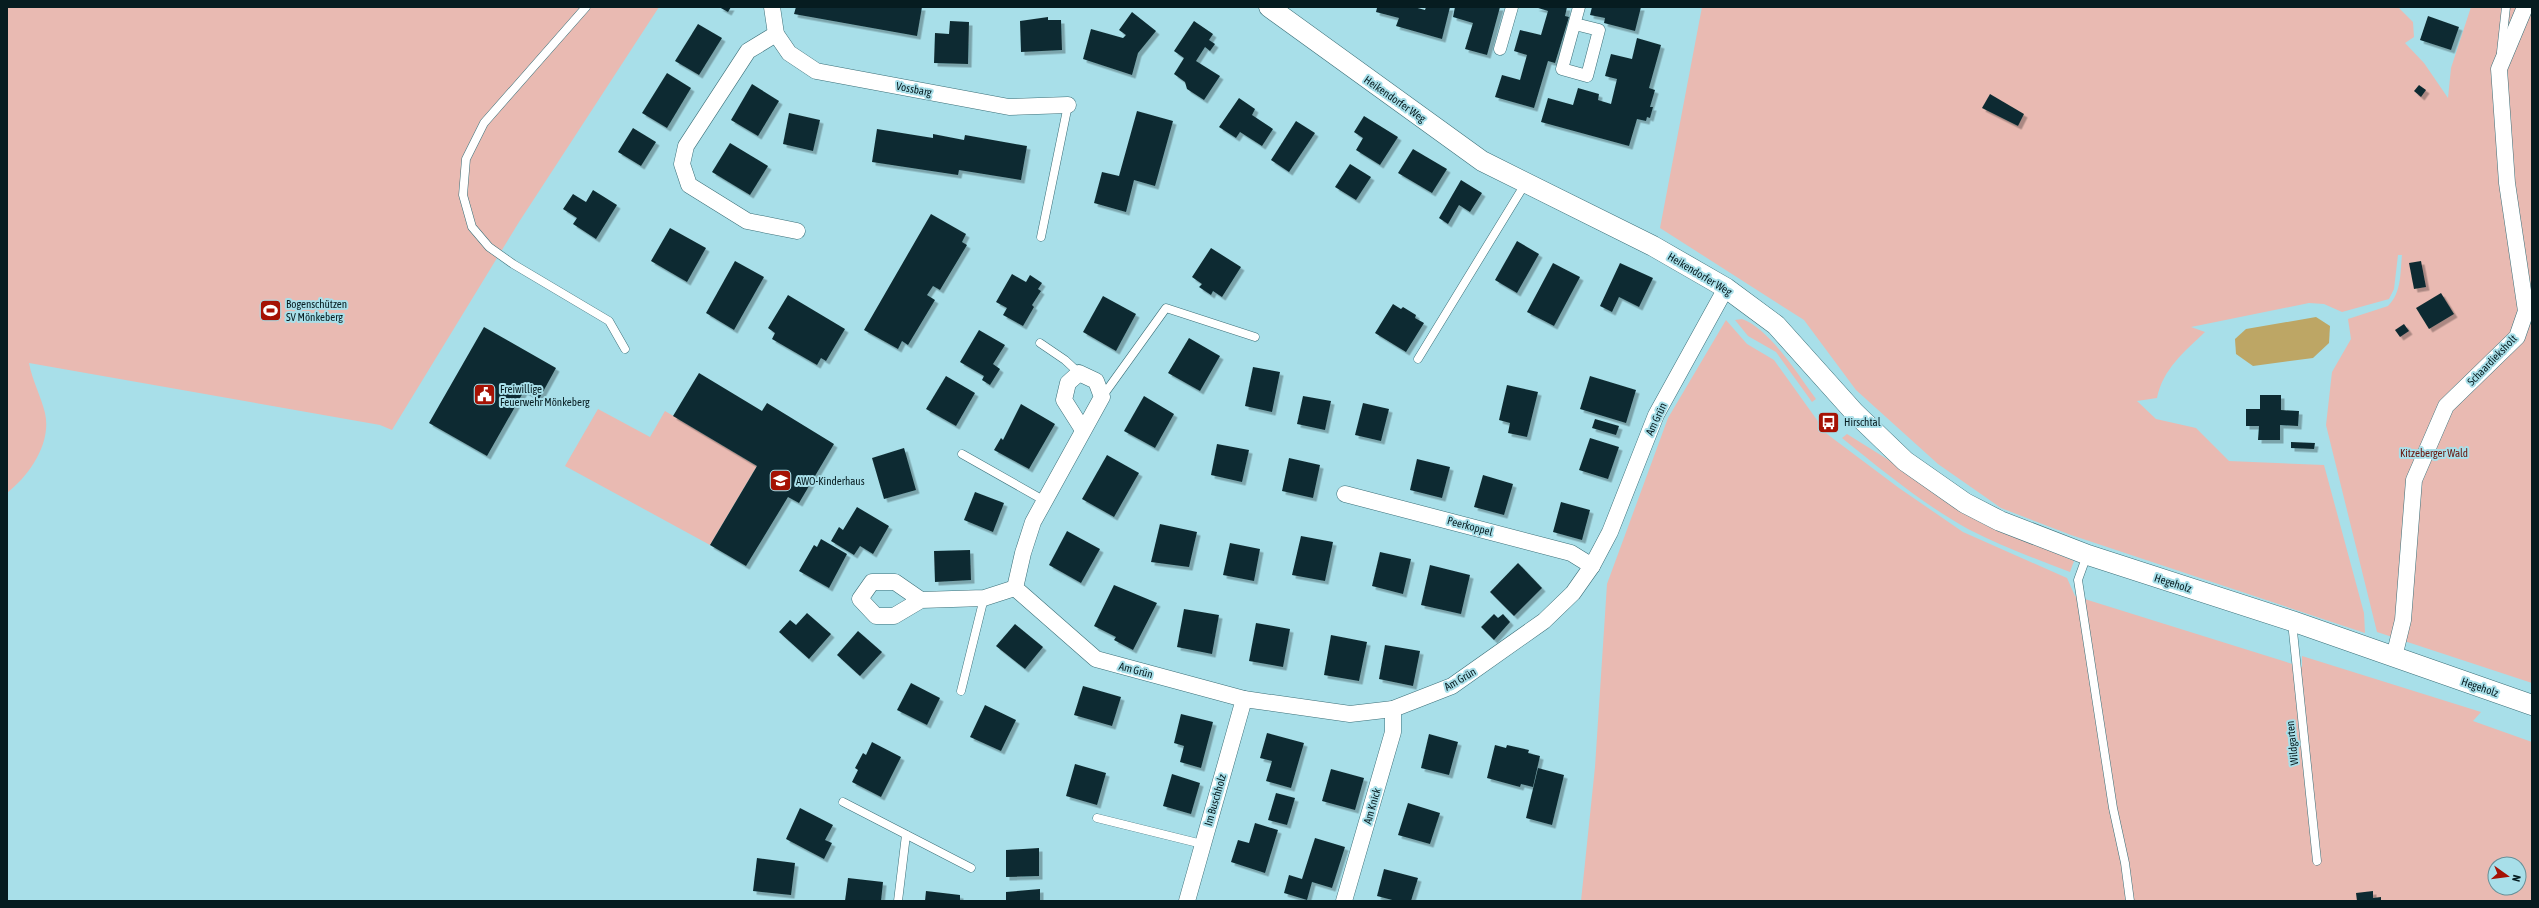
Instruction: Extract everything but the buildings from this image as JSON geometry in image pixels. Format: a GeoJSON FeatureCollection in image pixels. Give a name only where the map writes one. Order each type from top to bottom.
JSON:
{"type":"FeatureCollection","features":[{"type":"Feature","properties":{"kind":"street","name":"Vossbarg"},"geometry":{"type":"LineString","coordinates":[[772,7],[776,34],[789,53],[816,71],[1009,107],[1068,106]]}},
{"type":"Feature","properties":{"kind":"street","name":"Heikendorfer Weg"},"geometry":{"type":"LineString","coordinates":[[1269,7],[1482,161],[1525,184],[1653,246],[1726,288],[1776,325],[1846,403]]}},
{"type":"Feature","properties":{"kind":"street"},"geometry":{"type":"LineString","coordinates":[[1500,49],[1512,7]]}},
{"type":"Feature","properties":{"kind":"street"},"geometry":{"type":"LineString","coordinates":[[1575,24],[1580,7]]}},
{"type":"Feature","properties":{"kind":"street","name":"Schaardieksholt"},"geometry":{"type":"LineString","coordinates":[[2394,657],[2403,620],[2414,480],[2446,406],[2517,337],[2526,310],[2507,183],[2499,69],[2526,7]]}},
{"type":"Feature","properties":{"kind":"street"},"geometry":{"type":"LineString","coordinates":[[776,34],[748,51],[686,146],[682,164],[689,185],[747,221],[797,231]]}},
{"type":"Feature","properties":{"kind":"street","name":"Am Grün"},"geometry":{"type":"LineString","coordinates":[[1015,588],[1096,659],[1244,699],[1350,714],[1393,709],[1452,686],[1497,656],[1544,621],[1573,593],[1592,566],[1610,532],[1656,415],[1726,288]]}},
{"type":"Feature","properties":{"kind":"street"},"geometry":{"type":"LineString","coordinates":[[920,600],[984,598],[1015,588],[1031,528],[1102,397],[1096,382],[1079,373],[1068,383],[1064,400],[1083,430]]}},
{"type":"Feature","properties":{"kind":"street","name":"Hegeholz"},"geometry":{"type":"LineString","coordinates":[[1846,403],[1905,461],[1965,503],[2000,521],[2088,555],[2292,622],[2532,705]]}},
{"type":"Feature","properties":{"kind":"street","name":"Peerkoppel"},"geometry":{"type":"LineString","coordinates":[[1345,494],[1571,552],[1592,566]]}},
{"type":"Feature","properties":{"kind":"street","name":"Im Buschholz"},"geometry":{"type":"LineString","coordinates":[[1187,901],[1244,699]]}},
{"type":"Feature","properties":{"kind":"street","name":"Am Knick"},"geometry":{"type":"LineString","coordinates":[[1344,901],[1393,732],[1393,709]]}},
{"type":"Feature","properties":{"kind":"lane"},"geometry":{"type":"LineString","coordinates":[[586,7],[484,123],[466,159],[463,195],[472,227],[490,247],[513,264],[609,321],[625,350]]}},
{"type":"Feature","properties":{"kind":"lane"},"geometry":{"type":"LineString","coordinates":[[2499,69],[2506,7]]}},
{"type":"Feature","properties":{"kind":"lane"},"geometry":{"type":"LineString","coordinates":[[1040,237],[1068,106]]}},
{"type":"Feature","properties":{"kind":"lane"},"geometry":{"type":"LineString","coordinates":[[1418,359],[1525,184]]}},
{"type":"Feature","properties":{"kind":"lane"},"geometry":{"type":"LineString","coordinates":[[1102,397],[1166,308],[1255,337]]}},
{"type":"Feature","properties":{"kind":"lane"},"geometry":{"type":"LineString","coordinates":[[1040,343],[1065,360],[1079,373]]}},
{"type":"Feature","properties":{"kind":"lane"},"geometry":{"type":"LineString","coordinates":[[962,454],[1045,501]]}},
{"type":"Feature","properties":{"kind":"lane"},"geometry":{"type":"LineString","coordinates":[[2088,555],[2078,580],[2113,808],[2130,901]]}},
{"type":"Feature","properties":{"kind":"lane"},"geometry":{"type":"LineString","coordinates":[[961,691],[984,598]]}},
{"type":"Feature","properties":{"kind":"lane","name":"Wildgarten"},"geometry":{"type":"LineString","coordinates":[[2292,622],[2317,861]]}},
{"type":"Feature","properties":{"kind":"lane"},"geometry":{"type":"LineString","coordinates":[[843,802],[971,868]]}},
{"type":"Feature","properties":{"kind":"lane"},"geometry":{"type":"LineString","coordinates":[[1097,818],[1202,844]]}},
{"type":"Feature","properties":{"kind":"lane"},"geometry":{"type":"LineString","coordinates":[[898,901],[906,834]]}},
{"type":"Feature","properties":{"kind":"green space"},"geometry":{"type":"Polygon","coordinates":[[[7,7],[659,7],[519,222],[392,430],[380,425],[29,363],[45,413],[45,436],[42,447],[31,468],[7,493],[7,7]]]}},
{"type":"Feature","properties":{"kind":"green space","name":"Kitzeberger Wald"},"geometry":{"type":"Polygon","coordinates":[[[1702,7],[2398,7],[2413,22],[2414,37],[2405,43],[2424,63],[2448,98],[2451,68],[2471,7],[2532,7],[2532,683],[2377,632],[2326,425],[2332,372],[2351,339],[2348,319],[2388,306],[2393,301],[2398,288],[2402,255],[2398,255],[2394,289],[2389,299],[2342,312],[2324,304],[2309,303],[2191,327],[2205,332],[2182,354],[2169,370],[2164,378],[2157,398],[2137,401],[2156,419],[2196,428],[2229,461],[2324,465],[2364,613],[2365,633],[2071,535],[2001,508],[1938,464],[1856,390],[1804,320],[1660,228],[1702,7]]]}},
{"type":"Feature","properties":{"kind":"green space"},"geometry":{"type":"Polygon","coordinates":[[[1742,319],[1763,332],[1773,342],[1816,399],[1812,402],[1776,352],[1748,336],[1735,320],[1742,319]]]}},
{"type":"Feature","properties":{"kind":"green space"},"geometry":{"type":"Polygon","coordinates":[[[1726,320],[1747,344],[1774,360],[1827,434],[1899,488],[1963,532],[2067,578],[2075,596],[2302,667],[2302,656],[2481,712],[2473,721],[2532,742],[2532,901],[1581,901],[1595,767],[1607,584],[1668,418],[1726,320]]]}},
{"type":"Feature","properties":{"kind":"green space"},"geometry":{"type":"Polygon","coordinates":[[[598,409],[650,437],[665,411],[757,466],[710,545],[565,466],[598,409]]]}},
{"type":"Feature","properties":{"kind":"green space"},"geometry":{"type":"Polygon","coordinates":[[[1847,434],[1895,464],[1967,515],[2074,561],[2070,572],[1993,541],[1951,519],[1935,509],[1873,463],[1842,438],[1847,434]]]}},
{"type":"Feature","properties":{"kind":"shaded area"},"geometry":{"type":"Polygon","coordinates":[[[2316,317],[2330,326],[2329,343],[2313,358],[2253,366],[2236,354],[2235,339],[2246,329],[2316,317]]]}},
{"type":"Feature","properties":{"kind":"place","name":"Bogenschützen SV Mönkeberg"},"geometry":{"type":"Point","coordinates":[271,310]}},
{"type":"Feature","properties":{"kind":"place","name":"Freiwillige Feuerwehr Mönkeberg"},"geometry":{"type":"Point","coordinates":[484,395]}},
{"type":"Feature","properties":{"kind":"place","name":"Hirschtal"},"geometry":{"type":"Point","coordinates":[1828,422]}},
{"type":"Feature","properties":{"kind":"place","name":"AWO-Kinderhaus"},"geometry":{"type":"Point","coordinates":[780,481]}}]}
